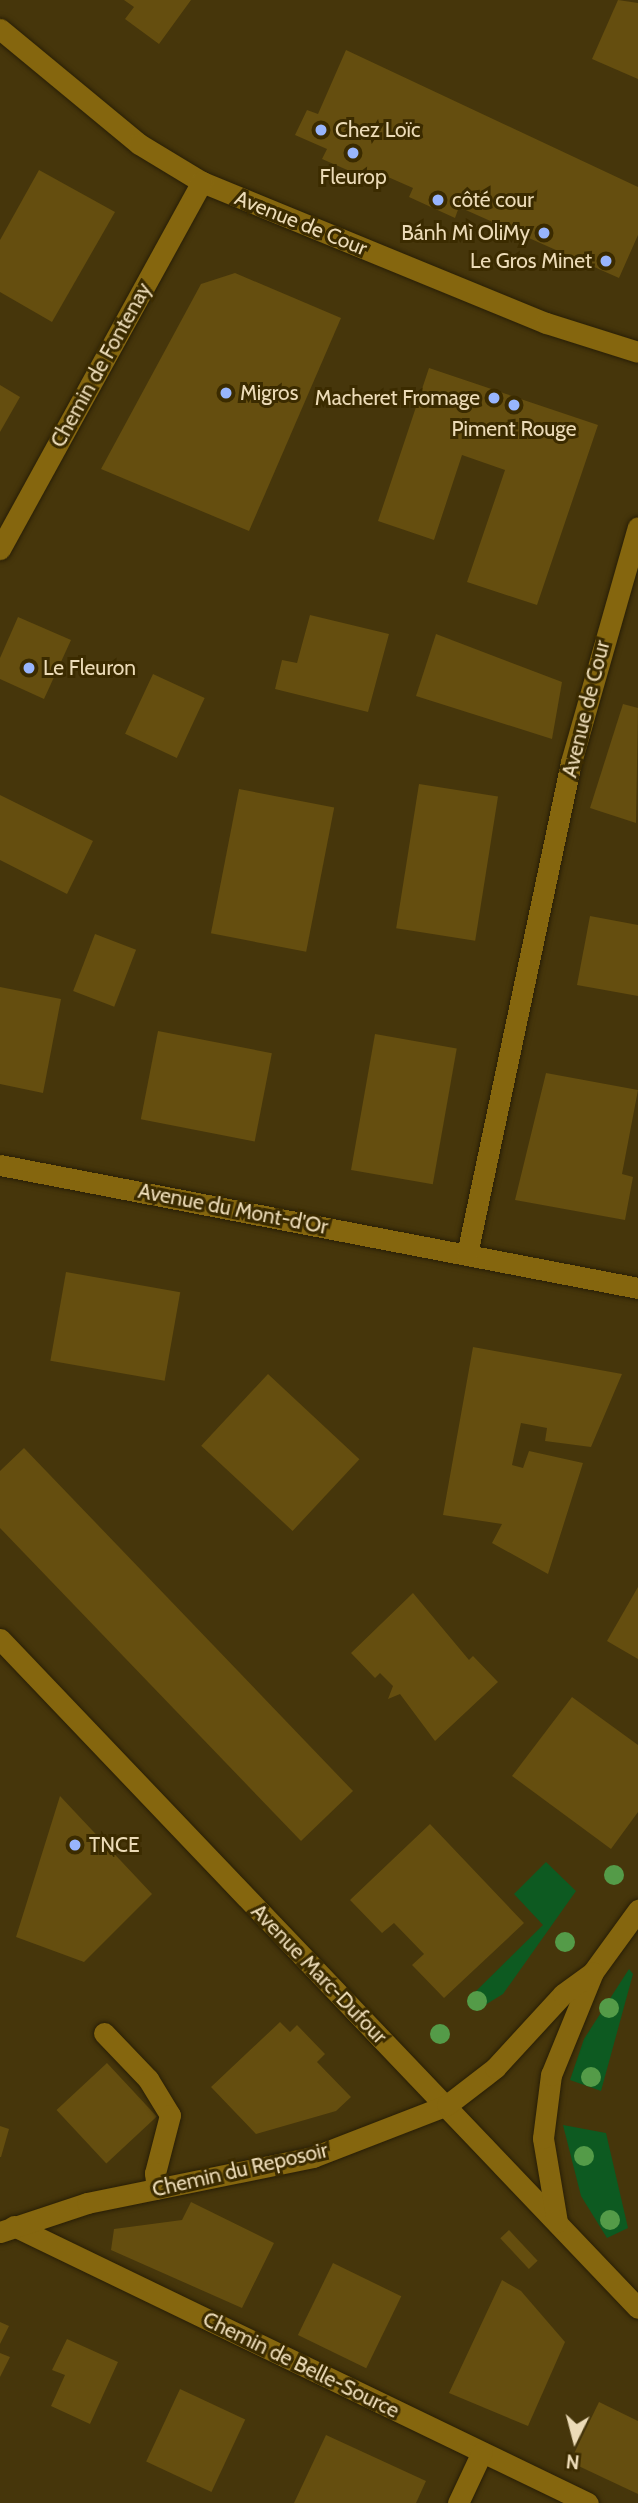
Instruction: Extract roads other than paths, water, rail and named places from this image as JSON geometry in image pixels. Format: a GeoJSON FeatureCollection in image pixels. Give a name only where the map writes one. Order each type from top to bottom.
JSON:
{"type":"FeatureCollection","features":[{"type":"Feature","properties":{"kind":"street","name":"Avenue de Cour"},"geometry":{"type":"LineString","coordinates":[[0,29],[139,144],[202,182],[546,323],[638,352]]}},
{"type":"Feature","properties":{"kind":"street","name":"Chemin de Fontenay"},"geometry":{"type":"LineString","coordinates":[[0,549],[202,182]]}},
{"type":"Feature","properties":{"kind":"street","name":"Avenue de Cour"},"geometry":{"type":"LineString","coordinates":[[467,1254],[561,812],[638,527]]}},
{"type":"Feature","properties":{"kind":"street","name":"Avenue du Mont-d'Or"},"geometry":{"type":"LineString","coordinates":[[0,1165],[638,1288]]}},
{"type":"Feature","properties":{"kind":"street","name":"Avenue Marc-Dufour"},"geometry":{"type":"LineString","coordinates":[[0,1639],[638,2308]]}},
{"type":"Feature","properties":{"kind":"street","name":"Chemin du Reposoir"},"geometry":{"type":"LineString","coordinates":[[7,2229],[157,2189],[313,2157],[447,2105],[593,1972],[638,1910]]}},
{"type":"Feature","properties":{"kind":"street","name":"Chemin du Reposoir"},"geometry":{"type":"LineString","coordinates":[[557,2222],[542,2138],[544,2106],[593,1972]]}},
{"type":"Feature","properties":{"kind":"street"},"geometry":{"type":"LineString","coordinates":[[104,2033],[148,2079],[170,2115],[155,2173],[157,2189]]}},
{"type":"Feature","properties":{"kind":"street","name":"Chemin de Belle-Source"},"geometry":{"type":"LineString","coordinates":[[7,2229],[588,2503]]}},
{"type":"Feature","properties":{"kind":"street"},"geometry":{"type":"LineString","coordinates":[[458,2503],[482,2452]]}},
{"type":"Feature","properties":{"kind":"place","name":"Chez Loïc"},"geometry":{"type":"Point","coordinates":[321,130]}},
{"type":"Feature","properties":{"kind":"place","name":"Fleurop"},"geometry":{"type":"Point","coordinates":[353,153]}},
{"type":"Feature","properties":{"kind":"place","name":"côté cour"},"geometry":{"type":"Point","coordinates":[438,200]}},
{"type":"Feature","properties":{"kind":"place","name":"Bánh Mì OliMy"},"geometry":{"type":"Point","coordinates":[544,233]}},
{"type":"Feature","properties":{"kind":"place","name":"Le Gros Minet"},"geometry":{"type":"Point","coordinates":[606,261]}},
{"type":"Feature","properties":{"kind":"place","name":"Migros"},"geometry":{"type":"Point","coordinates":[226,393]}},
{"type":"Feature","properties":{"kind":"place","name":"Macheret Fromage"},"geometry":{"type":"Point","coordinates":[494,398]}},
{"type":"Feature","properties":{"kind":"place","name":"Piment Rouge"},"geometry":{"type":"Point","coordinates":[514,405]}},
{"type":"Feature","properties":{"kind":"place","name":"Le Fleuron"},"geometry":{"type":"Point","coordinates":[29,668]}},
{"type":"Feature","properties":{"kind":"place","name":"TNCE"},"geometry":{"type":"Point","coordinates":[75,1845]}}]}
